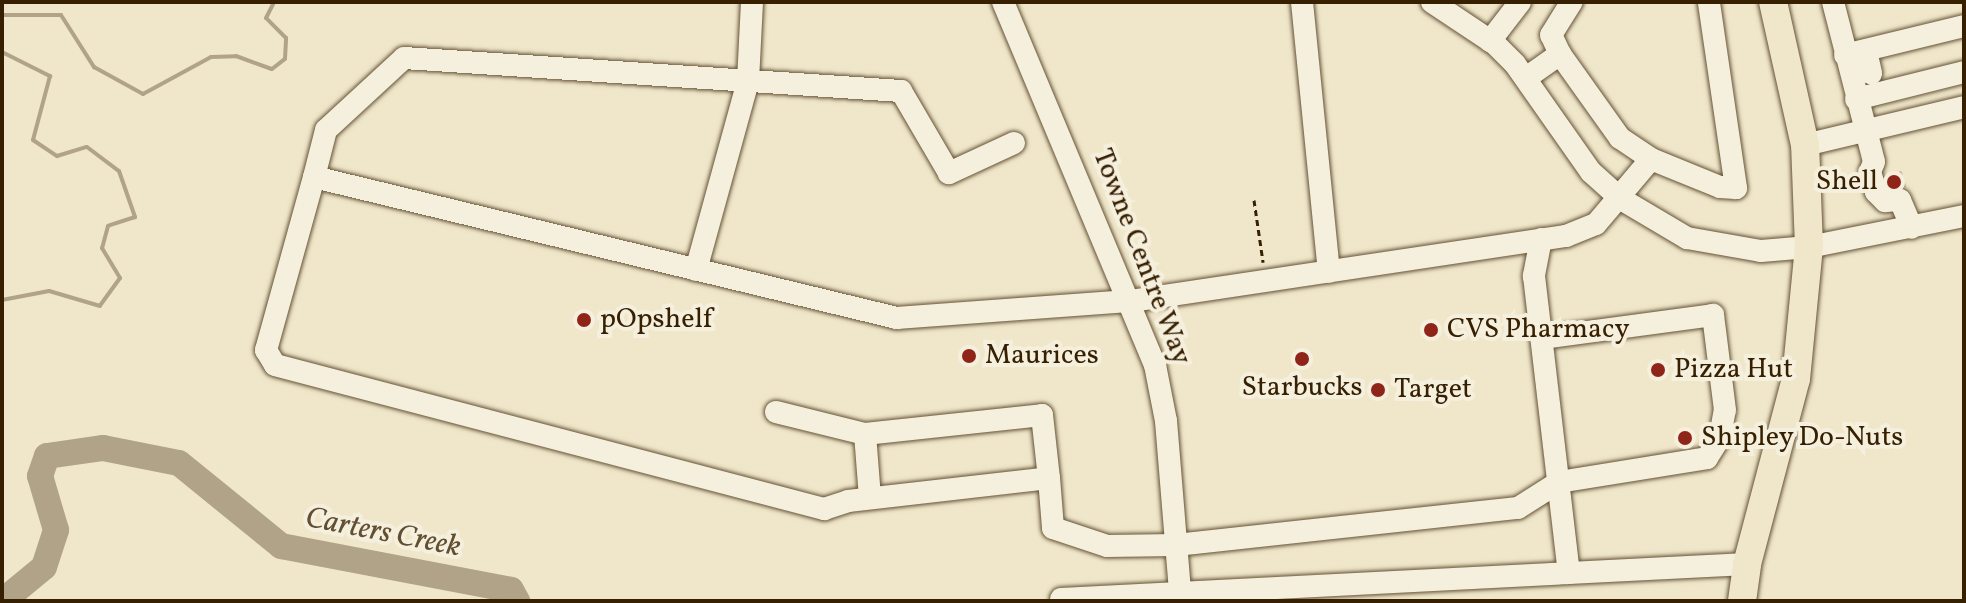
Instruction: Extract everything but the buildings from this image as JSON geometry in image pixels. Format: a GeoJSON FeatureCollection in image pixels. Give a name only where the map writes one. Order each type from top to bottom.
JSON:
{"type":"FeatureCollection","features":[{"type":"Feature","properties":{"kind":"main road"},"geometry":{"type":"LineString","coordinates":[[1742,601],[1747,564],[1796,379],[1809,247],[1805,145],[1773,2]]}},
{"type":"Feature","properties":{"kind":"street"},"geometry":{"type":"LineString","coordinates":[[696,270],[748,81],[752,2]]}},
{"type":"Feature","properties":{"kind":"street","name":"Towne Centre Way"},"geometry":{"type":"LineString","coordinates":[[1003,2],[1131,301],[1155,365],[1166,421],[1180,593]]}},
{"type":"Feature","properties":{"kind":"street"},"geometry":{"type":"LineString","coordinates":[[1302,2],[1329,272]]}},
{"type":"Feature","properties":{"kind":"street"},"geometry":{"type":"LineString","coordinates":[[1432,2],[1490,41],[1526,78],[1591,172],[1621,199],[1659,224],[1712,245],[1761,251],[1809,247],[1964,216]]}},
{"type":"Feature","properties":{"kind":"street"},"geometry":{"type":"LineString","coordinates":[[1490,41],[1520,2]]}},
{"type":"Feature","properties":{"kind":"street"},"geometry":{"type":"LineString","coordinates":[[1572,2],[1551,35],[1560,54],[1620,138],[1651,159],[1720,187],[1736,188],[1709,2]]}},
{"type":"Feature","properties":{"kind":"street"},"geometry":{"type":"LineString","coordinates":[[1833,2],[1868,87],[1864,132],[1912,228]]}},
{"type":"Feature","properties":{"kind":"street"},"geometry":{"type":"LineString","coordinates":[[1856,53],[1964,26]]}},
{"type":"Feature","properties":{"kind":"street"},"geometry":{"type":"LineString","coordinates":[[1526,78],[1560,54]]}},
{"type":"Feature","properties":{"kind":"street"},"geometry":{"type":"LineString","coordinates":[[1014,143],[949,173],[901,91],[404,58],[326,130],[266,350],[275,365],[824,509],[870,498],[1049,478]]}},
{"type":"Feature","properties":{"kind":"street"},"geometry":{"type":"LineString","coordinates":[[1868,87],[1964,72]]}},
{"type":"Feature","properties":{"kind":"street"},"geometry":{"type":"LineString","coordinates":[[1805,145],[1964,107]]}},
{"type":"Feature","properties":{"kind":"street"},"geometry":{"type":"LineString","coordinates":[[314,177],[897,318],[1131,301],[1541,239],[1596,224],[1621,199],[1651,159]]}},
{"type":"Feature","properties":{"kind":"street"},"geometry":{"type":"LineString","coordinates":[[1541,239],[1534,276],[1569,573]]}},
{"type":"Feature","properties":{"kind":"street"},"geometry":{"type":"LineString","coordinates":[[776,412],[865,434],[1042,415],[1053,528],[1107,546],[1176,545],[1518,508],[1559,482],[1707,458],[1720,437],[1724,384],[1713,315],[1542,338]]}},
{"type":"Feature","properties":{"kind":"street"},"geometry":{"type":"LineString","coordinates":[[865,434],[870,498]]}},
{"type":"Feature","properties":{"kind":"street"},"geometry":{"type":"LineString","coordinates":[[1061,599],[1747,564]]}},
{"type":"Feature","properties":{"kind":"path"},"geometry":{"type":"LineString","coordinates":[[1254,200],[1266,281]]}},
{"type":"Feature","properties":{"kind":"waterway"},"geometry":{"type":"LineString","coordinates":[[2,15],[61,15],[94,67],[143,94],[211,57],[236,56],[272,69],[285,59],[286,38],[266,18],[274,2]]}},
{"type":"Feature","properties":{"kind":"waterway"},"geometry":{"type":"LineString","coordinates":[[2,52],[50,76],[33,140],[57,156],[87,147],[119,171],[135,217],[108,226],[102,248],[120,278],[100,306],[49,291],[2,300]]}},
{"type":"Feature","properties":{"kind":"waterway","name":"Carters Creek"},"geometry":{"type":"LineString","coordinates":[[3,601],[44,567],[56,530],[40,476],[47,456],[103,448],[179,463],[281,546],[511,590],[517,601]]}},
{"type":"Feature","properties":{"kind":"tunnel"},"geometry":{"type":"LineString","coordinates":[[1891,174],[1896,190]]}},
{"type":"Feature","properties":{"kind":"place","name":"Shell"},"geometry":{"type":"Point","coordinates":[1894,182]}},
{"type":"Feature","properties":{"kind":"place","name":"pOpshelf"},"geometry":{"type":"Point","coordinates":[584,320]}},
{"type":"Feature","properties":{"kind":"place","name":"CVS Pharmacy"},"geometry":{"type":"Point","coordinates":[1431,330]}},
{"type":"Feature","properties":{"kind":"place","name":"Maurices"},"geometry":{"type":"Point","coordinates":[969,356]}},
{"type":"Feature","properties":{"kind":"place","name":"Starbucks"},"geometry":{"type":"Point","coordinates":[1302,359]}},
{"type":"Feature","properties":{"kind":"place","name":"Pizza Hut"},"geometry":{"type":"Point","coordinates":[1658,370]}},
{"type":"Feature","properties":{"kind":"place","name":"Target"},"geometry":{"type":"Point","coordinates":[1378,390]}},
{"type":"Feature","properties":{"kind":"place","name":"Shipley Do-Nuts"},"geometry":{"type":"Point","coordinates":[1685,438]}}]}
